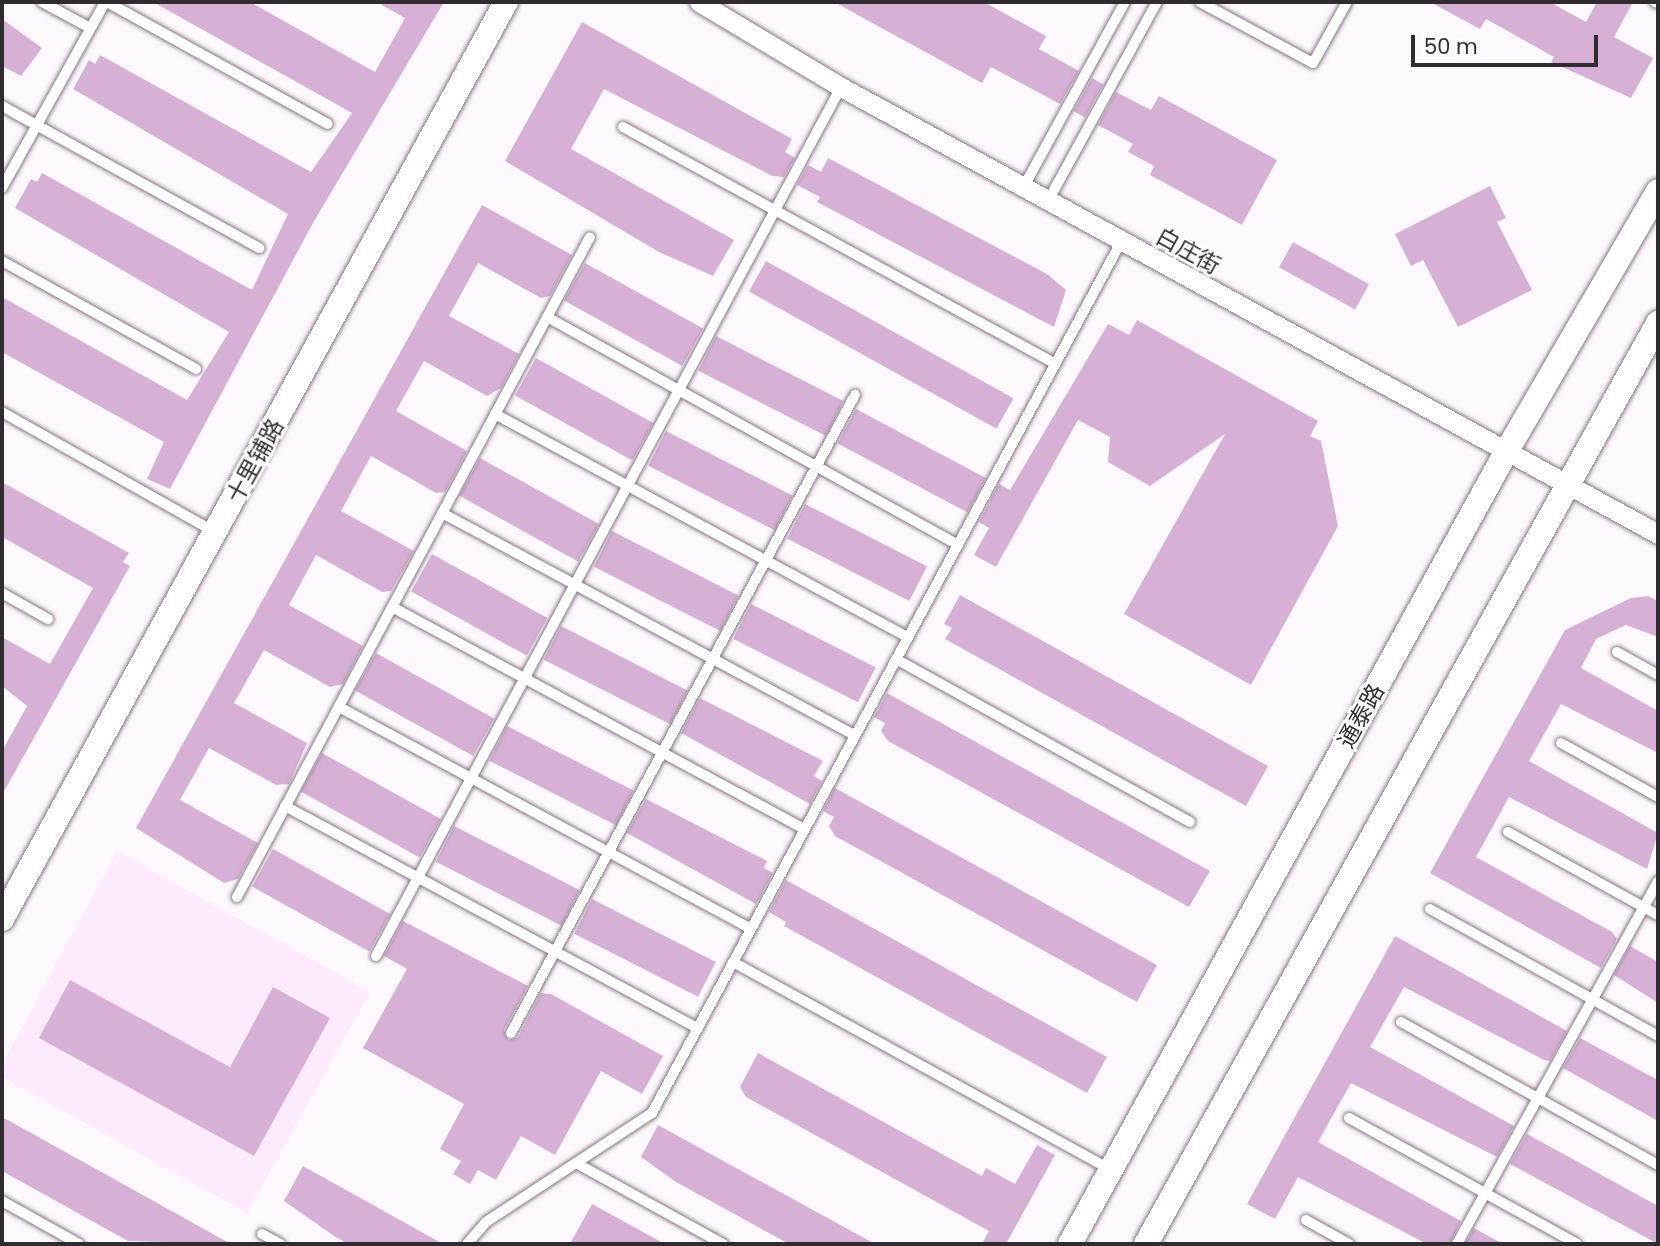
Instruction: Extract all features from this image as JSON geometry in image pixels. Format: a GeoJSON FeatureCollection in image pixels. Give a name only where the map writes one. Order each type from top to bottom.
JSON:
{"type":"FeatureCollection","features":[{"type":"Feature","properties":{"kind":"street","name":"十里铺路"},"geometry":{"type":"LineString","coordinates":[[2,919],[506,2]]}},
{"type":"Feature","properties":{"kind":"street","name":"白庄街"},"geometry":{"type":"LineString","coordinates":[[699,2],[841,87],[1048,202],[1505,454],[1658,534]]}},
{"type":"Feature","properties":{"kind":"street","name":"通泰路"},"geometry":{"type":"LineString","coordinates":[[1070,1244],[1505,454],[1658,191]]}},
{"type":"Feature","properties":{"kind":"street"},"geometry":{"type":"LineString","coordinates":[[1146,1244],[1564,484],[1658,323]]}},
{"type":"Feature","properties":{"kind":"lane"},"geometry":{"type":"LineString","coordinates":[[42,2],[90,28]]}},
{"type":"Feature","properties":{"kind":"lane"},"geometry":{"type":"LineString","coordinates":[[2,188],[106,2],[328,124]]}},
{"type":"Feature","properties":{"kind":"lane"},"geometry":{"type":"LineString","coordinates":[[1023,188],[1125,2]]}},
{"type":"Feature","properties":{"kind":"lane"},"geometry":{"type":"LineString","coordinates":[[1048,202],[1157,2]]}},
{"type":"Feature","properties":{"kind":"lane"},"geometry":{"type":"LineString","coordinates":[[1200,2],[1313,64],[1347,2]]}},
{"type":"Feature","properties":{"kind":"lane"},"geometry":{"type":"LineString","coordinates":[[376,956],[841,87]]}},
{"type":"Feature","properties":{"kind":"lane"},"geometry":{"type":"LineString","coordinates":[[2,106],[260,248]]}},
{"type":"Feature","properties":{"kind":"lane"},"geometry":{"type":"LineString","coordinates":[[624,127],[1055,364]]}},
{"type":"Feature","properties":{"kind":"lane"},"geometry":{"type":"LineString","coordinates":[[237,897],[590,237]]}},
{"type":"Feature","properties":{"kind":"lane"},"geometry":{"type":"LineString","coordinates":[[467,1244],[486,1222],[652,1113],[1121,242]]}},
{"type":"Feature","properties":{"kind":"lane"},"geometry":{"type":"LineString","coordinates":[[2,261],[196,369]]}},
{"type":"Feature","properties":{"kind":"lane"},"geometry":{"type":"LineString","coordinates":[[547,317],[958,545]]}},
{"type":"Feature","properties":{"kind":"lane"},"geometry":{"type":"LineString","coordinates":[[511,1033],[855,395]]}},
{"type":"Feature","properties":{"kind":"lane"},"geometry":{"type":"LineString","coordinates":[[2,412],[216,532]]}},
{"type":"Feature","properties":{"kind":"lane"},"geometry":{"type":"LineString","coordinates":[[495,414],[908,637]]}},
{"type":"Feature","properties":{"kind":"lane"},"geometry":{"type":"LineString","coordinates":[[442,513],[855,735]]}},
{"type":"Feature","properties":{"kind":"lane"},"geometry":{"type":"LineString","coordinates":[[2,593],[48,619]]}},
{"type":"Feature","properties":{"kind":"lane"},"geometry":{"type":"LineString","coordinates":[[392,607],[804,829]]}},
{"type":"Feature","properties":{"kind":"lane"},"geometry":{"type":"LineString","coordinates":[[1617,652],[1658,675]]}},
{"type":"Feature","properties":{"kind":"lane"},"geometry":{"type":"LineString","coordinates":[[896,659],[1190,822]]}},
{"type":"Feature","properties":{"kind":"lane"},"geometry":{"type":"LineString","coordinates":[[339,707],[751,929]]}},
{"type":"Feature","properties":{"kind":"lane"},"geometry":{"type":"LineString","coordinates":[[1561,743],[1658,797]]}},
{"type":"Feature","properties":{"kind":"lane"},"geometry":{"type":"LineString","coordinates":[[285,806],[697,1028]]}},
{"type":"Feature","properties":{"kind":"lane"},"geometry":{"type":"LineString","coordinates":[[1508,832],[1658,915]]}},
{"type":"Feature","properties":{"kind":"lane"},"geometry":{"type":"LineString","coordinates":[[1457,1244],[1658,881]]}},
{"type":"Feature","properties":{"kind":"lane"},"geometry":{"type":"LineString","coordinates":[[1430,909],[1658,1036]]}},
{"type":"Feature","properties":{"kind":"lane"},"geometry":{"type":"LineString","coordinates":[[733,962],[1110,1170]]}},
{"type":"Feature","properties":{"kind":"lane"},"geometry":{"type":"LineString","coordinates":[[1401,1022],[1658,1165]]}},
{"type":"Feature","properties":{"kind":"lane"},"geometry":{"type":"LineString","coordinates":[[1349,1118],[1577,1244]]}},
{"type":"Feature","properties":{"kind":"lane"},"geometry":{"type":"LineString","coordinates":[[578,1164],[723,1244]]}},
{"type":"Feature","properties":{"kind":"lane"},"geometry":{"type":"LineString","coordinates":[[2,1201],[79,1244]]}},
{"type":"Feature","properties":{"kind":"lane"},"geometry":{"type":"LineString","coordinates":[[1307,1220],[1349,1244]]}},
{"type":"Feature","properties":{"kind":"lane"},"geometry":{"type":"LineString","coordinates":[[262,1234],[280,1244]]}},
{"type":"Feature","properties":{"kind":"shaded area"},"geometry":{"type":"Polygon","coordinates":[[[117,851],[370,992],[247,1213],[2,1077],[2,1065],[117,851]]]}},
{"type":"Feature","properties":{"kind":"building"},"geometry":{"type":"Polygon","coordinates":[[[153,2],[250,2],[375,72],[405,18],[377,2],[444,2],[313,223],[170,489],[147,479],[164,442],[2,352],[2,297],[187,400],[229,332],[15,208],[31,179],[37,182],[42,173],[252,290],[288,214],[73,89],[89,60],[95,64],[100,55],[311,172],[352,113],[153,2]]]}},
{"type":"Feature","properties":{"kind":"building"},"geometry":{"type":"Polygon","coordinates":[[[834,2],[984,2],[1046,36],[1039,49],[1079,71],[1060,104],[991,67],[982,83],[834,2]]]}},
{"type":"Feature","properties":{"kind":"building"},"geometry":{"type":"Polygon","coordinates":[[[1430,2],[1550,2],[1586,22],[1597,2],[1633,2],[1614,37],[1653,58],[1631,98],[1551,62],[1554,57],[1486,19],[1480,29],[1430,2]]]}},
{"type":"Feature","properties":{"kind":"building"},"geometry":{"type":"Polygon","coordinates":[[[2,19],[42,48],[21,76],[2,66],[2,19]]]}},
{"type":"Feature","properties":{"kind":"building"},"geometry":{"type":"Polygon","coordinates":[[[582,22],[792,139],[785,152],[795,158],[784,177],[772,176],[604,89],[571,149],[734,240],[713,276],[659,252],[505,161],[582,22]]]}},
{"type":"Feature","properties":{"kind":"building"},"geometry":{"type":"Polygon","coordinates":[[[1092,78],[1103,84],[1085,118],[1074,111],[1092,78]]]}},
{"type":"Feature","properties":{"kind":"building"},"geometry":{"type":"Polygon","coordinates":[[[1116,92],[1151,110],[1159,96],[1277,160],[1242,225],[1150,175],[1154,166],[1128,152],[1133,144],[1098,125],[1116,92]]]}},
{"type":"Feature","properties":{"kind":"building"},"geometry":{"type":"Polygon","coordinates":[[[828,158],[1047,274],[1066,290],[1054,327],[817,202],[820,197],[797,185],[808,165],[821,172],[828,158]]]}},
{"type":"Feature","properties":{"kind":"building"},"geometry":{"type":"Polygon","coordinates":[[[1490,186],[1506,218],[1497,222],[1532,290],[1458,327],[1423,260],[1411,266],[1395,234],[1490,186]]]}},
{"type":"Feature","properties":{"kind":"building"},"geometry":{"type":"Polygon","coordinates":[[[482,205],[572,255],[550,296],[541,298],[478,263],[449,316],[519,354],[501,388],[487,396],[424,361],[396,411],[467,451],[445,492],[436,493],[371,456],[341,511],[414,551],[391,591],[382,592],[316,555],[289,605],[363,646],[343,684],[330,687],[264,650],[234,703],[307,743],[289,784],[276,785],[209,748],[180,800],[258,843],[238,879],[224,883],[136,828],[482,205]]]}},
{"type":"Feature","properties":{"kind":"building"},"geometry":{"type":"Polygon","coordinates":[[[1293,242],[1369,284],[1355,310],[1279,267],[1293,242]]]}},
{"type":"Feature","properties":{"kind":"building"},"geometry":{"type":"Polygon","coordinates":[[[766,261],[1014,398],[997,429],[749,292],[766,261]]]}},
{"type":"Feature","properties":{"kind":"building"},"geometry":{"type":"Polygon","coordinates":[[[585,263],[703,328],[682,366],[564,301],[585,263]]]}},
{"type":"Feature","properties":{"kind":"building"},"geometry":{"type":"Polygon","coordinates":[[[1137,320],[1318,421],[1310,436],[1321,441],[1338,526],[1251,685],[1124,614],[1225,434],[1150,486],[1108,462],[1110,437],[1078,420],[996,567],[974,555],[989,528],[979,522],[999,484],[1010,490],[1108,324],[1129,335],[1137,320]]]}},
{"type":"Feature","properties":{"kind":"building"},"geometry":{"type":"Polygon","coordinates":[[[716,336],[843,401],[826,436],[698,371],[716,336]]]}},
{"type":"Feature","properties":{"kind":"building"},"geometry":{"type":"Polygon","coordinates":[[[536,358],[653,423],[632,461],[515,396],[536,358]]]}},
{"type":"Feature","properties":{"kind":"building"},"geometry":{"type":"Polygon","coordinates":[[[856,409],[986,478],[967,512],[838,443],[856,409]]]}},
{"type":"Feature","properties":{"kind":"building"},"geometry":{"type":"Polygon","coordinates":[[[666,431],[793,495],[775,530],[648,466],[666,431]]]}},
{"type":"Feature","properties":{"kind":"building"},"geometry":{"type":"Polygon","coordinates":[[[480,458],[599,524],[578,562],[459,496],[480,458]]]}},
{"type":"Feature","properties":{"kind":"building"},"geometry":{"type":"Polygon","coordinates":[[[2,482],[129,553],[123,562],[130,566],[2,795],[2,751],[27,706],[2,686],[2,637],[50,664],[93,588],[2,537],[2,482]]]}},
{"type":"Feature","properties":{"kind":"building"},"geometry":{"type":"Polygon","coordinates":[[[805,504],[927,566],[909,601],[787,539],[805,504]]]}},
{"type":"Feature","properties":{"kind":"building"},"geometry":{"type":"Polygon","coordinates":[[[612,531],[739,595],[720,631],[594,567],[612,531]]]}},
{"type":"Feature","properties":{"kind":"building"},"geometry":{"type":"Polygon","coordinates":[[[432,554],[547,618],[527,656],[411,592],[432,554]]]}},
{"type":"Feature","properties":{"kind":"building"},"geometry":{"type":"Polygon","coordinates":[[[960,595],[1268,766],[1246,806],[945,639],[952,628],[944,624],[960,595]]]}},
{"type":"Feature","properties":{"kind":"building"},"geometry":{"type":"Polygon","coordinates":[[[1648,596],[1658,601],[1658,637],[1626,625],[1596,639],[1581,668],[1658,711],[1658,753],[1561,704],[1529,761],[1658,833],[1647,869],[1509,797],[1476,857],[1612,932],[1617,939],[1601,968],[1430,873],[1565,630],[1631,598],[1648,596]]]}},
{"type":"Feature","properties":{"kind":"building"},"geometry":{"type":"Polygon","coordinates":[[[751,604],[876,668],[858,702],[733,639],[751,604]]]}},
{"type":"Feature","properties":{"kind":"building"},"geometry":{"type":"Polygon","coordinates":[[[561,626],[688,690],[670,724],[544,660],[561,626]]]}},
{"type":"Feature","properties":{"kind":"building"},"geometry":{"type":"Polygon","coordinates":[[[376,653],[494,718],[473,756],[355,691],[376,653]]]}},
{"type":"Feature","properties":{"kind":"building"},"geometry":{"type":"Polygon","coordinates":[[[887,693],[1210,871],[1189,907],[888,741],[881,731],[885,723],[874,717],[887,693]]]}},
{"type":"Feature","properties":{"kind":"building"},"geometry":{"type":"Polygon","coordinates":[[[700,698],[823,761],[814,776],[822,781],[810,804],[681,733],[700,698]]]}},
{"type":"Feature","properties":{"kind":"building"},"geometry":{"type":"Polygon","coordinates":[[[507,726],[634,790],[616,825],[489,761],[507,726]]]}},
{"type":"Feature","properties":{"kind":"building"},"geometry":{"type":"Polygon","coordinates":[[[322,753],[441,819],[420,857],[301,791],[322,753]]]}},
{"type":"Feature","properties":{"kind":"building"},"geometry":{"type":"Polygon","coordinates":[[[835,788],[1157,965],[1137,1002],[835,836],[829,826],[834,817],[823,811],[835,788]]]}},
{"type":"Feature","properties":{"kind":"building"},"geometry":{"type":"Polygon","coordinates":[[[646,799],[767,861],[764,868],[773,873],[756,904],[627,833],[646,799]]]}},
{"type":"Feature","properties":{"kind":"building"},"geometry":{"type":"Polygon","coordinates":[[[454,826],[580,890],[561,926],[436,862],[454,826]]]}},
{"type":"Feature","properties":{"kind":"building"},"geometry":{"type":"Polygon","coordinates":[[[273,849],[390,914],[369,952],[252,887],[273,849]]]}},
{"type":"Feature","properties":{"kind":"building"},"geometry":{"type":"Polygon","coordinates":[[[786,880],[1107,1057],[1087,1093],[784,926],[786,922],[769,912],[786,880]]]}},
{"type":"Feature","properties":{"kind":"building"},"geometry":{"type":"Polygon","coordinates":[[[592,899],[716,962],[698,997],[574,934],[592,899]]]}},
{"type":"Feature","properties":{"kind":"building"},"geometry":{"type":"Polygon","coordinates":[[[403,921],[528,986],[504,1030],[508,1040],[518,1037],[541,993],[551,994],[663,1056],[642,1094],[601,1071],[555,1155],[521,1136],[496,1180],[478,1170],[470,1184],[453,1174],[461,1161],[440,1149],[464,1104],[363,1048],[407,969],[384,956],[403,921]]]}},
{"type":"Feature","properties":{"kind":"building"},"geometry":{"type":"Polygon","coordinates":[[[1395,936],[1567,1031],[1550,1061],[1544,1060],[1404,987],[1370,1047],[1514,1126],[1497,1157],[1351,1083],[1318,1142],[1461,1221],[1450,1244],[1427,1244],[1298,1177],[1275,1219],[1247,1204],[1395,936]]]}},
{"type":"Feature","properties":{"kind":"building"},"geometry":{"type":"Polygon","coordinates":[[[1630,946],[1658,962],[1658,1003],[1614,975],[1630,946]]]}},
{"type":"Feature","properties":{"kind":"building"},"geometry":{"type":"Polygon","coordinates":[[[70,980],[230,1067],[273,987],[330,1018],[254,1156],[39,1038],[70,980]]]}},
{"type":"Feature","properties":{"kind":"building"},"geometry":{"type":"Polygon","coordinates":[[[1580,1038],[1658,1080],[1658,1121],[1563,1068],[1580,1038]]]}},
{"type":"Feature","properties":{"kind":"building"},"geometry":{"type":"Polygon","coordinates":[[[758,1053],[982,1176],[986,1168],[1015,1184],[1037,1145],[1055,1155],[1006,1244],[982,1244],[989,1231],[746,1097],[740,1087],[758,1053]]]}},
{"type":"Feature","properties":{"kind":"building"},"geometry":{"type":"Polygon","coordinates":[[[2,1117],[231,1244],[128,1241],[2,1171],[2,1117]]]}},
{"type":"Feature","properties":{"kind":"building"},"geometry":{"type":"Polygon","coordinates":[[[658,1125],[875,1244],[789,1244],[676,1182],[641,1157],[658,1125]]]}},
{"type":"Feature","properties":{"kind":"building"},"geometry":{"type":"Polygon","coordinates":[[[1527,1134],[1658,1206],[1658,1244],[1510,1164],[1527,1134]]]}},
{"type":"Feature","properties":{"kind":"building"},"geometry":{"type":"Polygon","coordinates":[[[303,1166],[443,1244],[348,1244],[284,1201],[303,1166]]]}},
{"type":"Feature","properties":{"kind":"building"},"geometry":{"type":"Polygon","coordinates":[[[592,1204],[665,1244],[570,1244],[592,1204]]]}},
{"type":"Feature","properties":{"kind":"building"},"geometry":{"type":"Polygon","coordinates":[[[1474,1228],[1503,1244],[1465,1244],[1474,1228]]]}}]}
